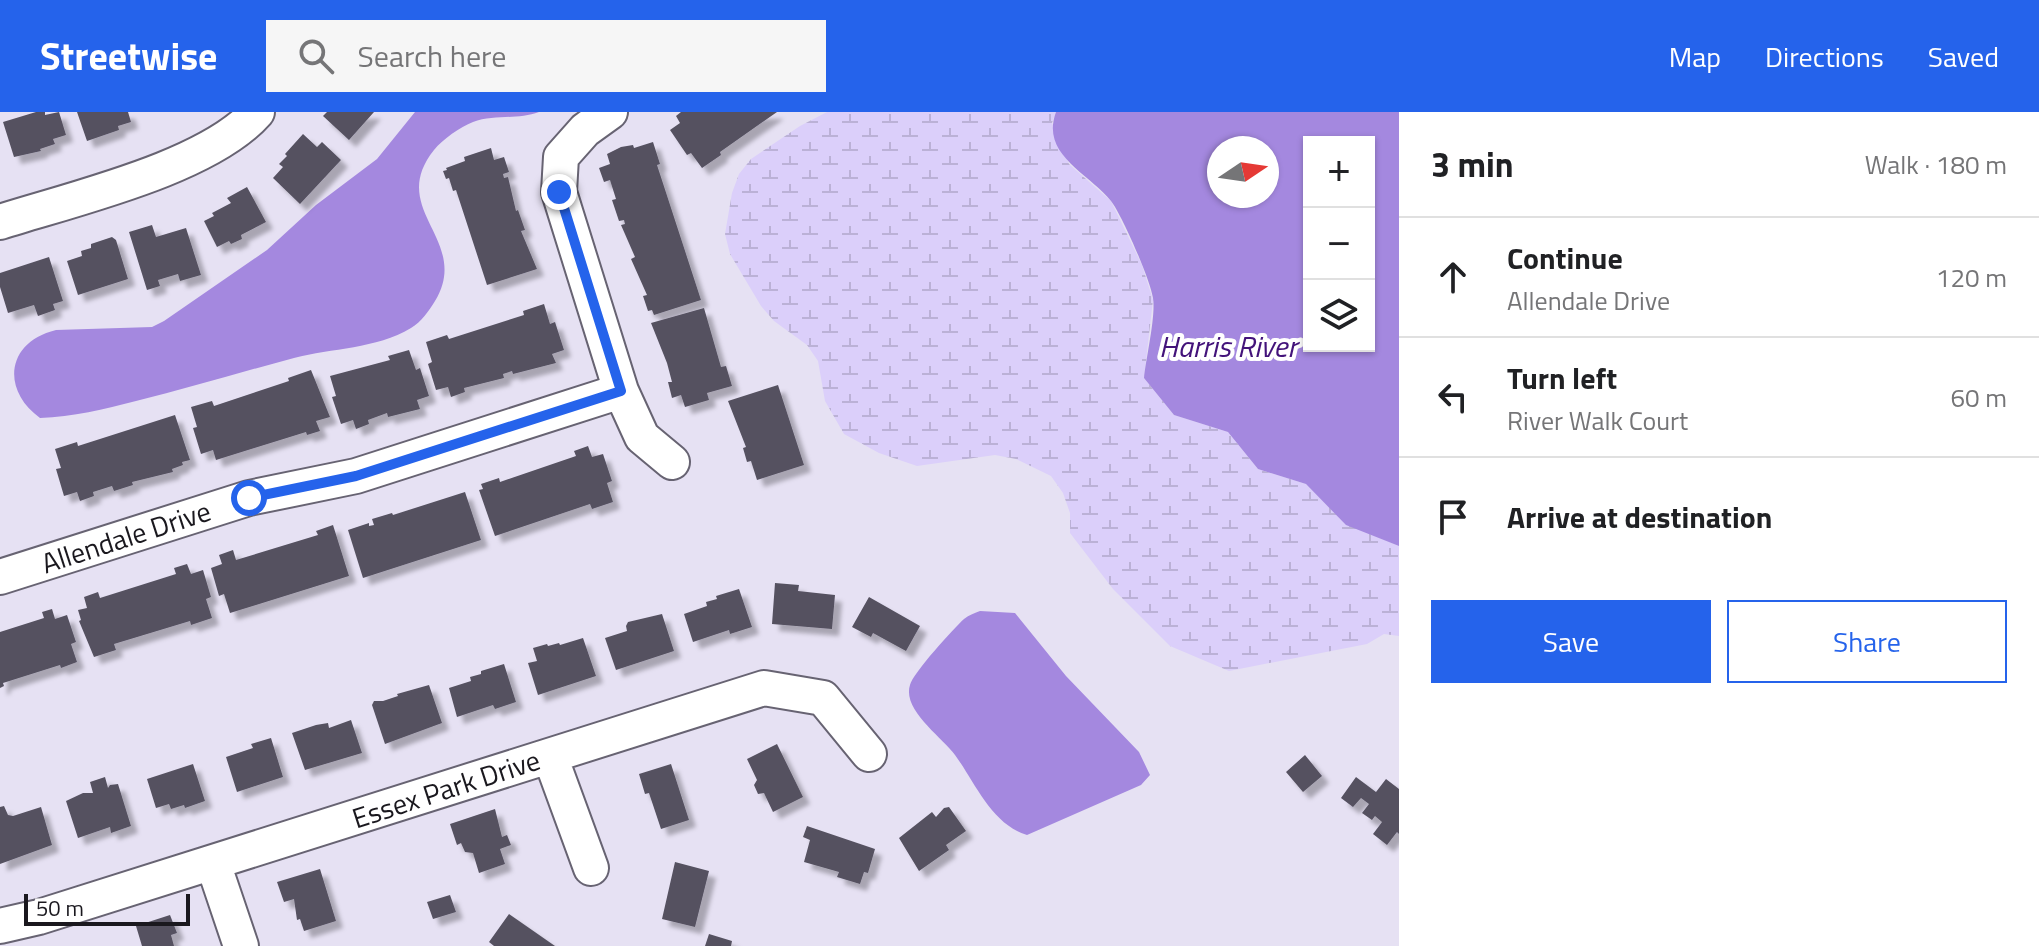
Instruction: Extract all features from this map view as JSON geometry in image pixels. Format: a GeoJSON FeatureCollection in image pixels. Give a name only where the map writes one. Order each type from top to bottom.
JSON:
{"type":"FeatureCollection","features":[{"type":"Feature","properties":{"kind":"street"},"geometry":{"type":"LineString","coordinates":[[0,222],[162,170],[209,149],[257,112]]}},
{"type":"Feature","properties":{"kind":"street"},"geometry":{"type":"LineString","coordinates":[[610,112],[585,130],[561,157],[559,192],[621,391],[642,437],[672,462]]}},
{"type":"Feature","properties":{"kind":"street","name":"Allendale Drive"},"geometry":{"type":"LineString","coordinates":[[0,577],[249,498],[356,476],[621,391]]}},
{"type":"Feature","properties":{"kind":"street","name":"Essex Park Drive"},"geometry":{"type":"LineString","coordinates":[[0,926],[39,917],[213,863],[764,688],[823,698],[869,754]]}},
{"type":"Feature","properties":{"kind":"street"},"geometry":{"type":"LineString","coordinates":[[550,756],[591,868]]}},
{"type":"Feature","properties":{"kind":"street"},"geometry":{"type":"LineString","coordinates":[[213,863],[241,946]]}},
{"type":"Feature","properties":{"kind":"green space"},"geometry":{"type":"Polygon","coordinates":[[[827,112],[1056,112],[1052,123],[1069,164],[1111,201],[1142,265],[1153,300],[1144,378],[1174,415],[1228,432],[1258,469],[1306,484],[1346,524],[1399,546],[1399,636],[1384,634],[1367,644],[1229,671],[1170,646],[1113,589],[1070,533],[1070,513],[1063,493],[1051,476],[1016,459],[995,455],[917,466],[879,453],[844,434],[825,401],[818,361],[807,345],[774,321],[761,306],[730,254],[725,234],[732,193],[739,174],[751,159],[827,112]]]}},
{"type":"Feature","properties":{"kind":"water"},"geometry":{"type":"Polygon","coordinates":[[[415,112],[539,112],[473,122],[452,134],[434,150],[422,171],[419,190],[444,260],[444,279],[433,305],[415,326],[369,344],[294,358],[88,412],[40,418],[27,407],[15,381],[15,368],[27,345],[39,336],[56,330],[152,327],[164,321],[267,250],[316,205],[377,159],[415,112]]]}},
{"type":"Feature","properties":{"kind":"water","name":"Harris River"},"geometry":{"type":"Polygon","coordinates":[[[1056,112],[1399,112],[1399,546],[1346,525],[1306,484],[1258,469],[1228,432],[1174,415],[1144,378],[1154,306],[1151,289],[1135,248],[1111,201],[1069,162],[1055,140],[1053,127],[1056,112]]]}},
{"type":"Feature","properties":{"kind":"water"},"geometry":{"type":"Polygon","coordinates":[[[980,611],[1015,613],[1066,676],[1139,752],[1150,775],[1141,785],[1027,835],[1003,822],[985,801],[955,755],[917,713],[909,694],[913,679],[934,651],[964,619],[980,611]]]}},
{"type":"Feature","properties":{"kind":"building"},"geometry":{"type":"Polygon","coordinates":[[[45,112],[45,115],[59,112],[66,135],[53,139],[55,144],[41,151],[14,157],[3,122],[45,112]]]}},
{"type":"Feature","properties":{"kind":"building"},"geometry":{"type":"Polygon","coordinates":[[[77,112],[128,112],[131,122],[118,126],[119,130],[87,141],[77,112]]]}},
{"type":"Feature","properties":{"kind":"building"},"geometry":{"type":"Polygon","coordinates":[[[327,112],[374,112],[349,140],[323,116],[327,112]]]}},
{"type":"Feature","properties":{"kind":"building"},"geometry":{"type":"Polygon","coordinates":[[[681,112],[777,112],[702,168],[691,153],[687,155],[670,130],[680,123],[676,116],[681,112]]]}},
{"type":"Feature","properties":{"kind":"building"},"geometry":{"type":"Polygon","coordinates":[[[303,134],[317,147],[322,142],[341,160],[300,204],[273,178],[283,167],[279,164],[287,156],[285,154],[303,134]]]}},
{"type":"Feature","properties":{"kind":"building"},"geometry":{"type":"Polygon","coordinates":[[[653,142],[660,164],[657,165],[701,300],[654,315],[652,310],[648,311],[643,296],[647,295],[631,259],[635,257],[621,225],[625,224],[624,220],[619,221],[612,200],[616,199],[610,180],[604,182],[599,168],[610,164],[607,154],[621,147],[633,145],[634,148],[653,142]]]}},
{"type":"Feature","properties":{"kind":"building"},"geometry":{"type":"Polygon","coordinates":[[[491,148],[494,160],[504,157],[509,172],[503,174],[504,178],[508,177],[516,211],[525,230],[521,231],[537,269],[487,285],[456,190],[453,191],[443,171],[465,161],[464,157],[491,148]]]}},
{"type":"Feature","properties":{"kind":"building"},"geometry":{"type":"Polygon","coordinates":[[[247,187],[266,222],[241,235],[242,239],[217,247],[204,221],[231,203],[227,198],[247,187]]]}},
{"type":"Feature","properties":{"kind":"building"},"geometry":{"type":"Polygon","coordinates":[[[152,225],[156,237],[186,228],[201,275],[180,281],[178,274],[158,280],[160,286],[147,290],[129,232],[152,225]]]}},
{"type":"Feature","properties":{"kind":"building"},"geometry":{"type":"Polygon","coordinates":[[[112,237],[116,240],[128,279],[78,295],[67,261],[82,256],[81,251],[91,248],[91,244],[112,237]]]}},
{"type":"Feature","properties":{"kind":"building"},"geometry":{"type":"Polygon","coordinates":[[[49,257],[63,301],[53,304],[55,310],[38,316],[34,305],[8,313],[0,287],[0,273],[49,257]]]}},
{"type":"Feature","properties":{"kind":"building"},"geometry":{"type":"Polygon","coordinates":[[[544,304],[550,324],[555,322],[564,350],[552,354],[556,363],[513,374],[512,371],[503,374],[504,378],[464,388],[465,392],[451,397],[448,387],[436,390],[428,364],[432,362],[426,342],[447,335],[449,339],[524,315],[523,311],[544,304]]]}},
{"type":"Feature","properties":{"kind":"building"},"geometry":{"type":"Polygon","coordinates":[[[704,308],[721,367],[726,366],[732,386],[707,393],[709,400],[685,407],[681,395],[672,398],[667,363],[651,323],[704,308]]]}},
{"type":"Feature","properties":{"kind":"building"},"geometry":{"type":"Polygon","coordinates":[[[409,350],[416,370],[420,368],[429,396],[417,400],[420,409],[388,417],[387,413],[368,420],[369,424],[356,429],[353,420],[341,424],[332,397],[336,396],[330,376],[390,360],[388,356],[409,350]]]}},
{"type":"Feature","properties":{"kind":"building"},"geometry":{"type":"Polygon","coordinates":[[[311,370],[330,417],[316,421],[320,431],[307,435],[306,432],[216,460],[213,450],[201,454],[193,428],[197,427],[191,407],[212,401],[214,406],[289,381],[288,378],[311,370]]]}},
{"type":"Feature","properties":{"kind":"building"},"geometry":{"type":"Polygon","coordinates":[[[778,385],[804,465],[757,480],[751,461],[747,462],[743,448],[746,447],[728,401],[778,385]]]}},
{"type":"Feature","properties":{"kind":"building"},"geometry":{"type":"Polygon","coordinates":[[[175,415],[190,460],[172,469],[173,472],[132,482],[133,485],[114,491],[112,486],[93,492],[94,496],[80,501],[77,492],[64,496],[56,469],[61,468],[55,449],[77,442],[78,446],[175,415]]]}},
{"type":"Feature","properties":{"kind":"building"},"geometry":{"type":"Polygon","coordinates":[[[588,446],[592,457],[603,454],[612,481],[607,483],[613,502],[592,509],[590,504],[495,536],[479,490],[483,489],[481,484],[499,478],[500,482],[576,456],[574,451],[588,446]]]}},
{"type":"Feature","properties":{"kind":"building"},"geometry":{"type":"Polygon","coordinates":[[[465,492],[481,540],[363,578],[348,530],[369,523],[369,526],[374,525],[372,519],[465,492]]]}},
{"type":"Feature","properties":{"kind":"building"},"geometry":{"type":"Polygon","coordinates":[[[333,525],[349,576],[230,613],[224,594],[219,596],[211,568],[222,564],[219,555],[233,550],[236,560],[318,535],[316,531],[333,525]]]}},
{"type":"Feature","properties":{"kind":"building"},"geometry":{"type":"Polygon","coordinates":[[[187,564],[191,574],[203,570],[211,597],[206,599],[212,618],[191,625],[190,621],[114,644],[116,650],[94,657],[79,621],[78,610],[87,608],[84,597],[98,592],[100,598],[176,574],[174,568],[187,564]]]}},
{"type":"Feature","properties":{"kind":"building"},"geometry":{"type":"Polygon","coordinates":[[[775,583],[799,585],[798,591],[835,595],[832,629],[772,624],[775,583]]]}},
{"type":"Feature","properties":{"kind":"building"},"geometry":{"type":"Polygon","coordinates":[[[739,589],[752,627],[730,634],[729,630],[693,642],[684,614],[707,606],[706,602],[717,599],[716,596],[739,589]]]}},
{"type":"Feature","properties":{"kind":"building"},"geometry":{"type":"Polygon","coordinates":[[[869,597],[920,626],[906,651],[873,633],[871,637],[852,627],[869,597]]]}},
{"type":"Feature","properties":{"kind":"building"},"geometry":{"type":"Polygon","coordinates":[[[52,609],[55,619],[67,615],[76,642],[71,644],[77,662],[3,683],[4,686],[0,688],[0,632],[44,618],[42,612],[52,609]]]}},
{"type":"Feature","properties":{"kind":"building"},"geometry":{"type":"Polygon","coordinates":[[[662,614],[674,651],[616,670],[605,638],[627,631],[628,622],[662,614]]]}},
{"type":"Feature","properties":{"kind":"building"},"geometry":{"type":"Polygon","coordinates":[[[583,638],[596,676],[538,695],[528,663],[537,661],[533,648],[583,638]]]}},
{"type":"Feature","properties":{"kind":"building"},"geometry":{"type":"Polygon","coordinates":[[[504,664],[516,702],[495,709],[493,705],[457,717],[449,688],[471,681],[470,677],[481,674],[481,671],[504,664]]]}},
{"type":"Feature","properties":{"kind":"building"},"geometry":{"type":"Polygon","coordinates":[[[429,685],[442,723],[385,744],[372,705],[374,701],[383,701],[429,685]]]}},
{"type":"Feature","properties":{"kind":"building"},"geometry":{"type":"Polygon","coordinates":[[[351,720],[362,753],[305,770],[292,733],[328,723],[329,728],[351,720]]]}},
{"type":"Feature","properties":{"kind":"building"},"geometry":{"type":"Polygon","coordinates":[[[271,738],[283,777],[237,792],[226,757],[271,738]]]}},
{"type":"Feature","properties":{"kind":"building"},"geometry":{"type":"Polygon","coordinates":[[[777,744],[803,797],[773,812],[764,793],[758,794],[754,785],[757,780],[747,759],[777,744]]]}},
{"type":"Feature","properties":{"kind":"building"},"geometry":{"type":"Polygon","coordinates":[[[1305,755],[1322,776],[1303,792],[1286,772],[1305,755]]]}},
{"type":"Feature","properties":{"kind":"building"},"geometry":{"type":"Polygon","coordinates":[[[193,764],[205,801],[185,808],[184,805],[171,809],[169,804],[156,808],[147,779],[193,764]]]}},
{"type":"Feature","properties":{"kind":"building"},"geometry":{"type":"Polygon","coordinates":[[[671,764],[689,820],[661,829],[639,774],[671,764]]]}},
{"type":"Feature","properties":{"kind":"building"},"geometry":{"type":"Polygon","coordinates":[[[105,777],[108,788],[118,784],[131,826],[111,833],[110,827],[78,838],[66,801],[83,793],[93,793],[90,782],[105,777]]]}},
{"type":"Feature","properties":{"kind":"building"},"geometry":{"type":"Polygon","coordinates":[[[1356,777],[1376,792],[1386,779],[1399,789],[1399,834],[1397,832],[1387,845],[1373,834],[1382,822],[1375,816],[1372,820],[1362,813],[1369,804],[1361,798],[1353,807],[1341,798],[1356,777]]]}},
{"type":"Feature","properties":{"kind":"building"},"geometry":{"type":"Polygon","coordinates":[[[4,806],[8,815],[13,816],[41,807],[52,845],[0,864],[0,807],[4,806]]]}},
{"type":"Feature","properties":{"kind":"building"},"geometry":{"type":"Polygon","coordinates":[[[949,807],[966,831],[946,845],[949,850],[919,871],[899,838],[932,812],[936,817],[949,807]]]}},
{"type":"Feature","properties":{"kind":"building"},"geometry":{"type":"Polygon","coordinates":[[[495,809],[502,837],[507,835],[511,845],[500,849],[505,864],[479,873],[473,853],[465,852],[461,843],[457,845],[450,824],[495,809]]]}},
{"type":"Feature","properties":{"kind":"building"},"geometry":{"type":"Polygon","coordinates":[[[807,826],[875,849],[868,873],[864,872],[860,884],[837,877],[839,872],[804,862],[810,840],[803,837],[807,826]]]}},
{"type":"Feature","properties":{"kind":"building"},"geometry":{"type":"Polygon","coordinates":[[[675,862],[709,871],[695,927],[662,919],[675,862]]]}},
{"type":"Feature","properties":{"kind":"building"},"geometry":{"type":"Polygon","coordinates":[[[320,869],[336,921],[304,931],[300,919],[297,920],[294,899],[284,902],[277,882],[320,869]]]}},
{"type":"Feature","properties":{"kind":"building"},"geometry":{"type":"Polygon","coordinates":[[[450,895],[456,912],[433,919],[427,902],[450,895]]]}},
{"type":"Feature","properties":{"kind":"building"},"geometry":{"type":"Polygon","coordinates":[[[509,914],[555,946],[494,946],[489,942],[509,914]]]}},
{"type":"Feature","properties":{"kind":"building"},"geometry":{"type":"Polygon","coordinates":[[[170,915],[177,933],[171,935],[174,946],[142,946],[136,926],[170,915]]]}},
{"type":"Feature","properties":{"kind":"building"},"geometry":{"type":"Polygon","coordinates":[[[709,934],[732,941],[731,946],[705,946],[709,934]]]}},
{"type":"Feature","properties":{"kind":"route"},"geometry":{"type":"LineString","coordinates":[[249,498],[356,476],[621,391],[559,192]]}}]}
